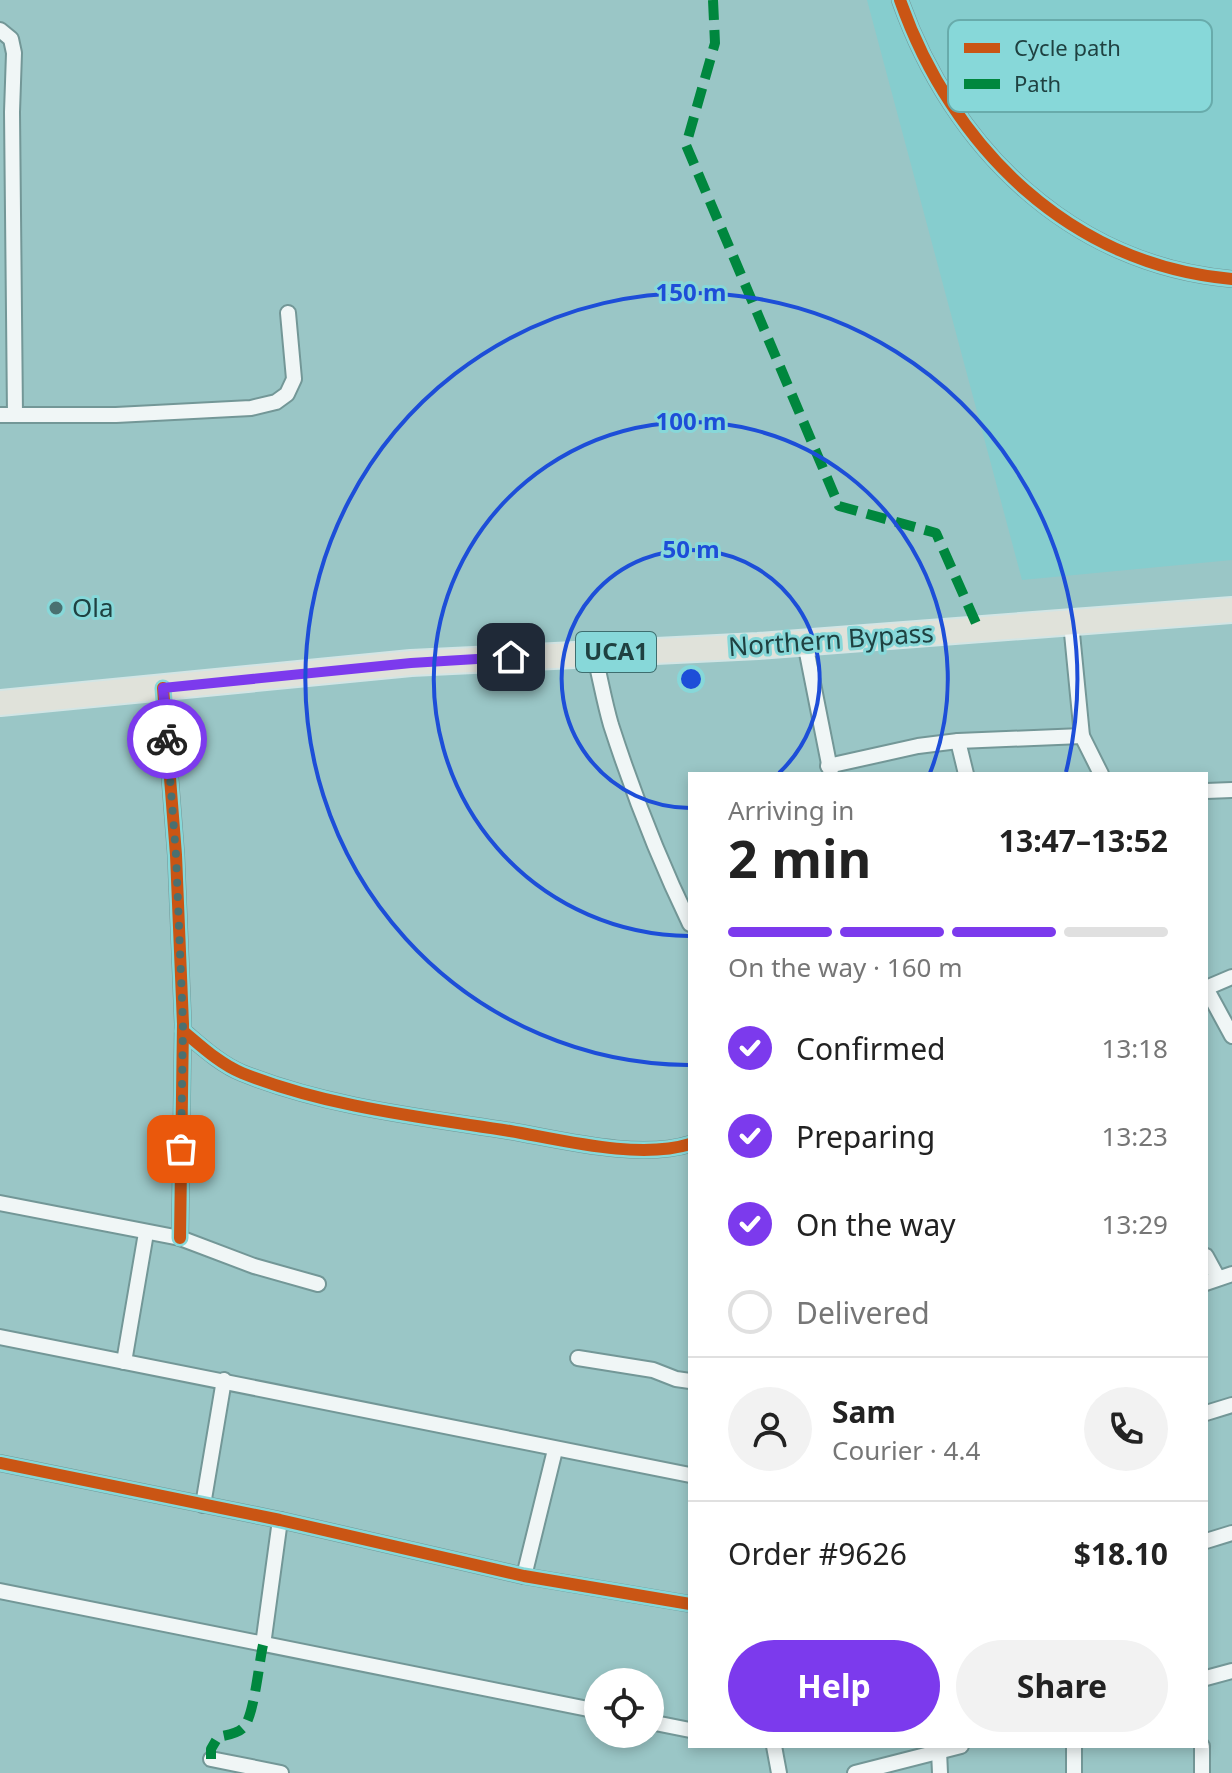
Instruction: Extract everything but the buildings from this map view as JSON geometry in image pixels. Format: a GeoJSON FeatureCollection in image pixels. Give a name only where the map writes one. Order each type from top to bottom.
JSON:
{"type":"FeatureCollection","features":[{"type":"Feature","properties":{"kind":"main road","name":"Northern Bypass"},"geometry":{"type":"LineString","coordinates":[[0,703],[411,663],[805,643],[1232,610]]}},
{"type":"Feature","properties":{"kind":"street"},"geometry":{"type":"LineString","coordinates":[[900,0],[925,58],[948,97]]}},
{"type":"Feature","properties":{"kind":"street"},"geometry":{"type":"LineString","coordinates":[[0,30],[11,39],[14,53],[7,415],[116,415],[251,408],[276,402],[287,394],[294,379],[288,313]]}},
{"type":"Feature","properties":{"kind":"street"},"geometry":{"type":"LineString","coordinates":[[956,112],[983,147],[1036,199],[1066,223],[1125,254],[1160,267],[1199,276],[1232,279]]}},
{"type":"Feature","properties":{"kind":"street"},"geometry":{"type":"LineString","coordinates":[[1071,623],[1082,736],[1100,772]]}},
{"type":"Feature","properties":{"kind":"street"},"geometry":{"type":"LineString","coordinates":[[805,643],[829,770],[918,746],[958,741],[1082,736]]}},
{"type":"Feature","properties":{"kind":"street"},"geometry":{"type":"LineString","coordinates":[[594,653],[610,721],[636,799],[688,920]]}},
{"type":"Feature","properties":{"kind":"street"},"geometry":{"type":"LineString","coordinates":[[163,688],[176,855],[183,1031],[180,1238]]}},
{"type":"Feature","properties":{"kind":"street"},"geometry":{"type":"LineString","coordinates":[[958,741],[966,772]]}},
{"type":"Feature","properties":{"kind":"street"},"geometry":{"type":"LineString","coordinates":[[1208,791],[1232,790]]}},
{"type":"Feature","properties":{"kind":"street"},"geometry":{"type":"LineString","coordinates":[[1208,987],[1232,977]]}},
{"type":"Feature","properties":{"kind":"street"},"geometry":{"type":"LineString","coordinates":[[1208,992],[1232,1036]]}},
{"type":"Feature","properties":{"kind":"street"},"geometry":{"type":"LineString","coordinates":[[183,1031],[240,1072],[287,1088],[375,1110],[601,1147],[659,1150],[688,1144]]}},
{"type":"Feature","properties":{"kind":"street"},"geometry":{"type":"LineString","coordinates":[[0,1203],[180,1238],[254,1266],[318,1284]]}},
{"type":"Feature","properties":{"kind":"street"},"geometry":{"type":"LineString","coordinates":[[124,1362],[146,1233]]}},
{"type":"Feature","properties":{"kind":"street"},"geometry":{"type":"LineString","coordinates":[[1208,1260],[1219,1279]]}},
{"type":"Feature","properties":{"kind":"street"},"geometry":{"type":"LineString","coordinates":[[0,1337],[688,1475]]}},
{"type":"Feature","properties":{"kind":"street"},"geometry":{"type":"LineString","coordinates":[[578,1358],[653,1370],[688,1381]]}},
{"type":"Feature","properties":{"kind":"street"},"geometry":{"type":"LineString","coordinates":[[203,1505],[224,1380]]}},
{"type":"Feature","properties":{"kind":"street"},"geometry":{"type":"LineString","coordinates":[[1208,1412],[1232,1405]]}},
{"type":"Feature","properties":{"kind":"street"},"geometry":{"type":"LineString","coordinates":[[524,1576],[555,1450]]}},
{"type":"Feature","properties":{"kind":"street"},"geometry":{"type":"LineString","coordinates":[[0,1463],[280,1520],[524,1576],[688,1604]]}},
{"type":"Feature","properties":{"kind":"street"},"geometry":{"type":"LineString","coordinates":[[263,1645],[280,1520]]}},
{"type":"Feature","properties":{"kind":"street"},"geometry":{"type":"LineString","coordinates":[[1208,1540],[1232,1533]]}},
{"type":"Feature","properties":{"kind":"street"},"geometry":{"type":"LineString","coordinates":[[0,1591],[584,1708]]}},
{"type":"Feature","properties":{"kind":"street"},"geometry":{"type":"LineString","coordinates":[[1208,1677],[1232,1671]]}},
{"type":"Feature","properties":{"kind":"street"},"geometry":{"type":"LineString","coordinates":[[664,1725],[688,1730]]}},
{"type":"Feature","properties":{"kind":"street"},"geometry":{"type":"LineString","coordinates":[[773,1748],[779,1773]]}},
{"type":"Feature","properties":{"kind":"street"},"geometry":{"type":"LineString","coordinates":[[855,1773],[900,1754],[952,1748]]}},
{"type":"Feature","properties":{"kind":"street"},"geometry":{"type":"LineString","coordinates":[[1074,1748],[1074,1773]]}},
{"type":"Feature","properties":{"kind":"street"},"geometry":{"type":"LineString","coordinates":[[1202,1748],[1202,1773]]}},
{"type":"Feature","properties":{"kind":"street"},"geometry":{"type":"LineString","coordinates":[[939,1751],[940,1773]]}},
{"type":"Feature","properties":{"kind":"street"},"geometry":{"type":"LineString","coordinates":[[211,1759],[281,1773]]}},
{"type":"Feature","properties":{"kind":"shaded area"},"geometry":{"type":"Polygon","coordinates":[[[867,0],[1232,0],[1232,560],[1022,580],[867,0]]]}},
{"type":"Feature","properties":{"kind":"marked path"},"geometry":{"type":"LineString","coordinates":[[713,0],[715,43],[686,145],[839,506],[936,533],[979,630]]}},
{"type":"Feature","properties":{"kind":"marked path"},"geometry":{"type":"LineString","coordinates":[[211,1759],[211,1749],[218,1737],[238,1732],[247,1722],[263,1645]]}},
{"type":"Feature","properties":{"kind":"cycle path"},"geometry":{"type":"LineString","coordinates":[[900,0],[923,54],[948,99]]}},
{"type":"Feature","properties":{"kind":"cycle path"},"geometry":{"type":"LineString","coordinates":[[957,112],[985,150],[1025,190],[1070,224],[1120,250],[1174,269],[1232,279]]}},
{"type":"Feature","properties":{"kind":"cycle path"},"geometry":{"type":"LineString","coordinates":[[163,688],[176,855],[183,1024],[180,1238]]}},
{"type":"Feature","properties":{"kind":"cycle path"},"geometry":{"type":"LineString","coordinates":[[183,1031],[218,1060],[242,1073],[340,1103],[600,1147],[648,1150],[688,1144]]}},
{"type":"Feature","properties":{"kind":"cycle path"},"geometry":{"type":"LineString","coordinates":[[0,1463],[280,1520],[524,1576],[688,1604]]}},
{"type":"Feature","properties":{"kind":"way so far"},"geometry":{"type":"LineString","coordinates":[[167,739],[176,855],[183,1024],[181,1149]]}},
{"type":"Feature","properties":{"kind":"place","name":"Ola"},"geometry":{"type":"Point","coordinates":[56,608]}},
{"type":"Feature","properties":{"kind":"route"},"geometry":{"type":"LineString","coordinates":[[167,739],[163,688],[411,663],[511,657]]}}]}
